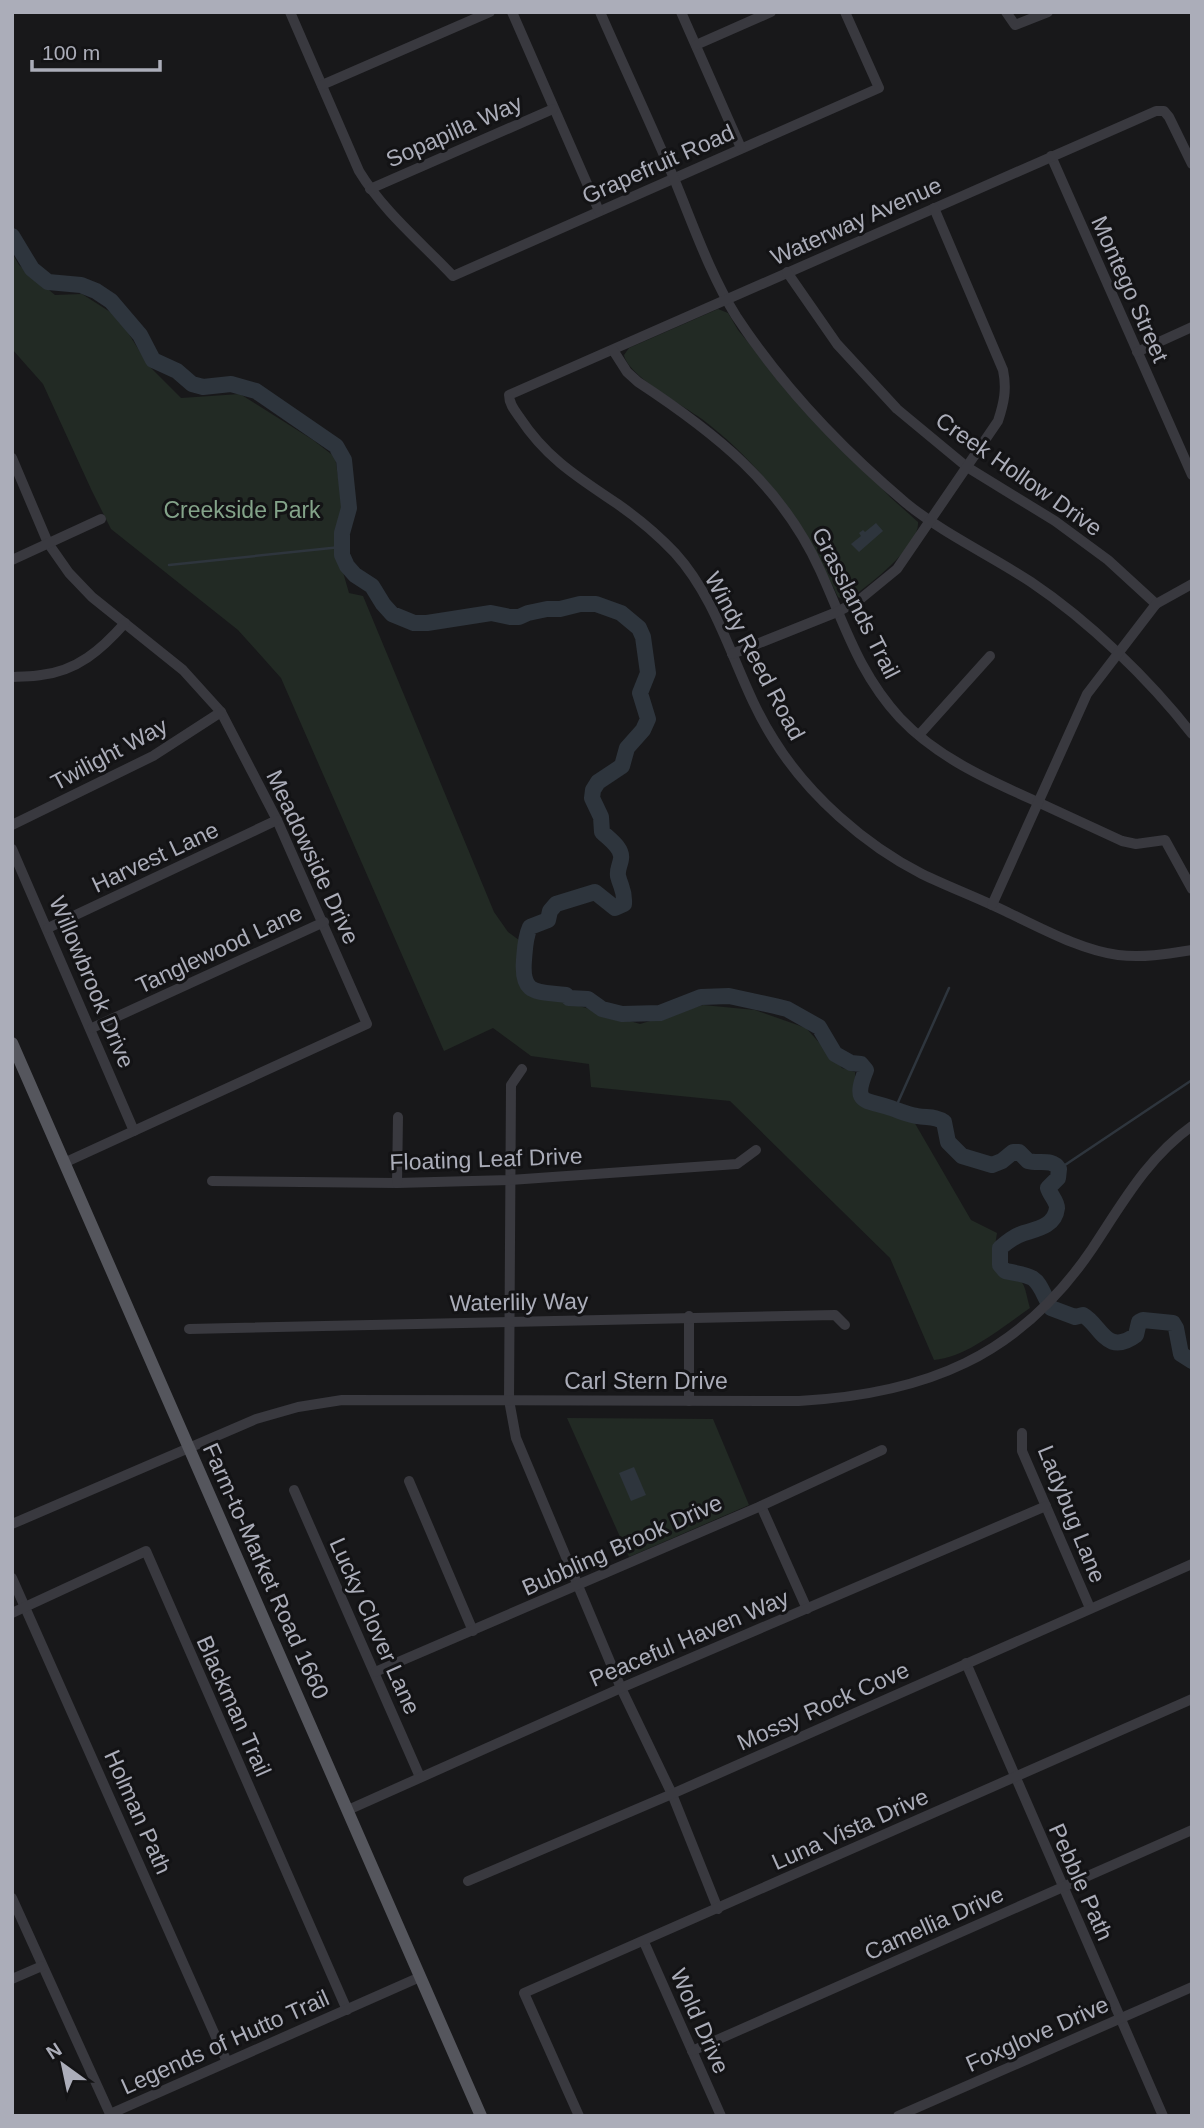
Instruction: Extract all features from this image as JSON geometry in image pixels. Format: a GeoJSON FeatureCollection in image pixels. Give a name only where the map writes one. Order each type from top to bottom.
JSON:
{"type":"FeatureCollection","features":[{"type":"Feature","properties":{"kind":"main road","name":"Farm-to-Market Road 1660"},"geometry":{"type":"LineString","coordinates":[[12,1043],[18,1071],[66,1162],[481,2116]]}},
{"type":"Feature","properties":{"kind":"street"},"geometry":{"type":"LineString","coordinates":[[290,12],[359,171],[370,189]]}},
{"type":"Feature","properties":{"kind":"street"},"geometry":{"type":"LineString","coordinates":[[322,85],[490,12]]}},
{"type":"Feature","properties":{"kind":"street"},"geometry":{"type":"LineString","coordinates":[[512,12],[599,211]]}},
{"type":"Feature","properties":{"kind":"street"},"geometry":{"type":"LineString","coordinates":[[600,12],[707,260],[736,315],[771,363],[828,431],[890,488],[931,521],[1032,583],[1081,620],[1148,685],[1192,734]]}},
{"type":"Feature","properties":{"kind":"street"},"geometry":{"type":"LineString","coordinates":[[681,12],[741,148]]}},
{"type":"Feature","properties":{"kind":"street"},"geometry":{"type":"LineString","coordinates":[[696,46],[771,12]]}},
{"type":"Feature","properties":{"kind":"street","name":"Grapefruit Road"},"geometry":{"type":"LineString","coordinates":[[370,189],[384,207],[453,276],[879,88],[845,12]]}},
{"type":"Feature","properties":{"kind":"street"},"geometry":{"type":"LineString","coordinates":[[1006,12],[1015,25],[1048,12]]}},
{"type":"Feature","properties":{"kind":"street","name":"Sopapilla Way"},"geometry":{"type":"LineString","coordinates":[[370,189],[553,109]]}},
{"type":"Feature","properties":{"kind":"street","name":"Waterway Avenue"},"geometry":{"type":"LineString","coordinates":[[509,395],[1156,111],[1164,111],[1169,117],[1192,164]]}},
{"type":"Feature","properties":{"kind":"street","name":"Montego Street"},"geometry":{"type":"LineString","coordinates":[[1051,156],[1189,463],[1192,475]]}},
{"type":"Feature","properties":{"kind":"street"},"geometry":{"type":"LineString","coordinates":[[732,654],[837,612],[867,594],[897,569],[998,421],[1006,386],[1003,370],[934,208]]}},
{"type":"Feature","properties":{"kind":"street","name":"Creek Hollow Drive"},"geometry":{"type":"LineString","coordinates":[[787,272],[837,344],[897,409],[967,467],[1055,521],[1108,560],[1156,604]]}},
{"type":"Feature","properties":{"kind":"street"},"geometry":{"type":"LineString","coordinates":[[1137,352],[1192,327]]}},
{"type":"Feature","properties":{"kind":"street","name":"Grasslands Trail"},"geometry":{"type":"LineString","coordinates":[[613,350],[627,372],[638,382],[712,433],[766,485],[802,537],[820,569],[850,643],[874,684],[901,719],[940,752],[976,774],[1122,841],[1136,844],[1165,840],[1192,889]]}},
{"type":"Feature","properties":{"kind":"street","name":"Windy Reed Road"},"geometry":{"type":"LineString","coordinates":[[509,395],[509,401],[517,414],[547,453],[579,480],[639,520],[676,554],[696,581],[721,628],[755,707],[775,742],[796,770],[829,805],[879,846],[920,873],[1080,945],[1116,955],[1151,957],[1192,950]]}},
{"type":"Feature","properties":{"kind":"street","name":"Meadowside Drive"},"geometry":{"type":"LineString","coordinates":[[12,458],[48,544],[69,573],[92,597],[183,670],[221,712],[278,820],[368,1024],[66,1162]]}},
{"type":"Feature","properties":{"kind":"street"},"geometry":{"type":"LineString","coordinates":[[12,560],[102,519]]}},
{"type":"Feature","properties":{"kind":"street"},"geometry":{"type":"LineString","coordinates":[[992,905],[1087,694],[1156,604],[1192,584]]}},
{"type":"Feature","properties":{"kind":"street"},"geometry":{"type":"LineString","coordinates":[[12,677],[39,676],[81,663],[96,653],[125,623]]}},
{"type":"Feature","properties":{"kind":"street"},"geometry":{"type":"LineString","coordinates":[[919,735],[990,656]]}},
{"type":"Feature","properties":{"kind":"street","name":"Twilight Way"},"geometry":{"type":"LineString","coordinates":[[12,825],[153,756],[221,712]]}},
{"type":"Feature","properties":{"kind":"street","name":"Harvest Lane"},"geometry":{"type":"LineString","coordinates":[[48,928],[278,820]]}},
{"type":"Feature","properties":{"kind":"street","name":"Willowbrook Drive"},"geometry":{"type":"LineString","coordinates":[[12,849],[92,1028],[134,1131]]}},
{"type":"Feature","properties":{"kind":"street","name":"Tanglewood Lane"},"geometry":{"type":"LineString","coordinates":[[92,1028],[324,922]]}},
{"type":"Feature","properties":{"kind":"street"},"geometry":{"type":"LineString","coordinates":[[522,1069],[511,1085],[509,1400],[516,1438],[621,1688],[672,1794],[718,1909]]}},
{"type":"Feature","properties":{"kind":"street"},"geometry":{"type":"LineString","coordinates":[[397,1183],[398,1117]]}},
{"type":"Feature","properties":{"kind":"street","name":"Carl Stern Drive"},"geometry":{"type":"LineString","coordinates":[[12,1524],[256,1419],[298,1407],[342,1400],[811,1400],[883,1392],[940,1375],[992,1348],[1024,1325],[1076,1271],[1138,1178],[1177,1137],[1192,1126]]}},
{"type":"Feature","properties":{"kind":"street","name":"Floating Leaf Drive"},"geometry":{"type":"LineString","coordinates":[[212,1181],[397,1183],[510,1180],[737,1164],[756,1150]]}},
{"type":"Feature","properties":{"kind":"street","name":"Waterlily Way"},"geometry":{"type":"LineString","coordinates":[[190,1329],[689,1316],[835,1315],[845,1325]]}},
{"type":"Feature","properties":{"kind":"street"},"geometry":{"type":"LineString","coordinates":[[689,1316],[689,1401]]}},
{"type":"Feature","properties":{"kind":"street","name":"Ladybug Lane"},"geometry":{"type":"LineString","coordinates":[[1022,1433],[1022,1451],[1090,1608]]}},
{"type":"Feature","properties":{"kind":"street","name":"Bubbling Brook Drive"},"geometry":{"type":"LineString","coordinates":[[375,1672],[761,1506],[882,1450]]}},
{"type":"Feature","properties":{"kind":"street"},"geometry":{"type":"LineString","coordinates":[[409,1481],[473,1631]]}},
{"type":"Feature","properties":{"kind":"street","name":"Lucky Clover Lane"},"geometry":{"type":"LineString","coordinates":[[294,1490],[420,1777]]}},
{"type":"Feature","properties":{"kind":"street"},"geometry":{"type":"LineString","coordinates":[[761,1506],[807,1609]]}},
{"type":"Feature","properties":{"kind":"street","name":"Peaceful Haven Way"},"geometry":{"type":"LineString","coordinates":[[348,1810],[621,1688],[1046,1506]]}},
{"type":"Feature","properties":{"kind":"street","name":"Blackman Trail"},"geometry":{"type":"LineString","coordinates":[[12,1613],[146,1551],[346,2010]]}},
{"type":"Feature","properties":{"kind":"street","name":"Mossy Rock Cove"},"geometry":{"type":"LineString","coordinates":[[468,1881],[672,1794],[1192,1564]]}},
{"type":"Feature","properties":{"kind":"street","name":"Holman Path"},"geometry":{"type":"LineString","coordinates":[[12,1578],[227,2062]]}},
{"type":"Feature","properties":{"kind":"street","name":"Pebble Path"},"geometry":{"type":"LineString","coordinates":[[966,1663],[1163,2116]]}},
{"type":"Feature","properties":{"kind":"street","name":"Luna Vista Drive"},"geometry":{"type":"LineString","coordinates":[[579,2116],[524,1993],[1192,1699]]}},
{"type":"Feature","properties":{"kind":"street","name":"Camellia Drive"},"geometry":{"type":"LineString","coordinates":[[692,2051],[1192,1830]]}},
{"type":"Feature","properties":{"kind":"street","name":"Legends of Hutto Trail"},"geometry":{"type":"LineString","coordinates":[[12,1898],[110,2114],[420,1978]]}},
{"type":"Feature","properties":{"kind":"street","name":"Wold Drive"},"geometry":{"type":"LineString","coordinates":[[644,1942],[721,2116]]}},
{"type":"Feature","properties":{"kind":"street"},"geometry":{"type":"LineString","coordinates":[[12,1979],[42,1966]]}},
{"type":"Feature","properties":{"kind":"street","name":"Foxglove Drive"},"geometry":{"type":"LineString","coordinates":[[898,2116],[1192,1987]]}},
{"type":"Feature","properties":{"kind":"green space","name":"Creekside Park"},"geometry":{"type":"Polygon","coordinates":[[[12,253],[19,265],[55,295],[82,294],[118,317],[149,366],[181,398],[240,394],[335,457],[343,508],[334,541],[349,593],[363,596],[494,912],[508,932],[519,940],[522,989],[640,1024],[703,1005],[755,1010],[806,1028],[842,1068],[855,1072],[855,1097],[869,1109],[886,1111],[913,1120],[971,1220],[997,1233],[994,1252],[1000,1273],[1015,1277],[1023,1283],[1030,1308],[972,1347],[959,1354],[934,1360],[890,1258],[730,1101],[591,1087],[589,1064],[531,1056],[493,1028],[444,1051],[281,678],[238,630],[111,529],[43,384],[12,349],[12,253]]]}},
{"type":"Feature","properties":{"kind":"green space"},"geometry":{"type":"Polygon","coordinates":[[[718,309],[728,313],[738,330],[766,364],[890,497],[918,522],[916,532],[901,555],[878,577],[846,601],[838,597],[797,522],[764,478],[745,457],[702,419],[635,372],[624,355],[629,348],[718,309]]]}},
{"type":"Feature","properties":{"kind":"green space"},"geometry":{"type":"Polygon","coordinates":[[[567,1418],[713,1419],[749,1505],[629,1557],[567,1418]]]}},
{"type":"Feature","properties":{"kind":"shaded area"},"geometry":{"type":"Polygon","coordinates":[[[876,523],[883,531],[859,552],[851,544],[861,536],[859,533],[863,530],[865,532],[876,523]]]}},
{"type":"Feature","properties":{"kind":"shaded area"},"geometry":{"type":"Polygon","coordinates":[[[634,1467],[646,1495],[631,1501],[619,1473],[634,1467]]]}},
{"type":"Feature","properties":{"kind":"waterway"},"geometry":{"type":"LineString","coordinates":[[12,236],[32,269],[48,282],[81,285],[111,301],[140,335],[153,360],[177,371],[192,384],[203,387],[231,384],[256,391],[336,446],[344,460],[349,508],[342,533],[342,555],[347,566],[372,586],[392,614],[414,623],[427,623],[491,613],[519,617],[547,609],[596,604],[621,613],[639,628],[643,637],[648,673],[640,693],[648,719],[643,730],[627,748],[622,766],[598,782],[592,798],[601,817],[602,832],[620,851],[618,874],[624,904],[615,908],[595,892],[556,904],[550,911],[548,920],[530,927],[528,931],[524,972],[528,986],[539,992],[588,999],[602,1009],[622,1014],[660,1013],[701,997],[729,996],[787,1009],[819,1027],[835,1054],[851,1063],[861,1064],[866,1070],[860,1089],[864,1099],[910,1115],[941,1120],[944,1122],[948,1142],[962,1156],[992,1165],[1013,1152],[1019,1152],[1028,1161],[1049,1162],[1059,1169],[1058,1178],[1048,1188],[1057,1205],[1056,1214],[1045,1226],[1017,1236],[1000,1248],[1000,1265],[1005,1271],[1036,1280],[1051,1308],[1075,1317],[1083,1315],[1111,1341],[1118,1343],[1136,1335],[1139,1322],[1143,1320],[1173,1323],[1181,1354],[1192,1361]]}},
{"type":"Feature","properties":{"kind":"waterway"},"geometry":{"type":"LineString","coordinates":[[169,565],[341,547]]}},
{"type":"Feature","properties":{"kind":"waterway"},"geometry":{"type":"LineString","coordinates":[[895,1109],[949,988]]}},
{"type":"Feature","properties":{"kind":"waterway"},"geometry":{"type":"LineString","coordinates":[[1059,1169],[1192,1080]]}}]}
